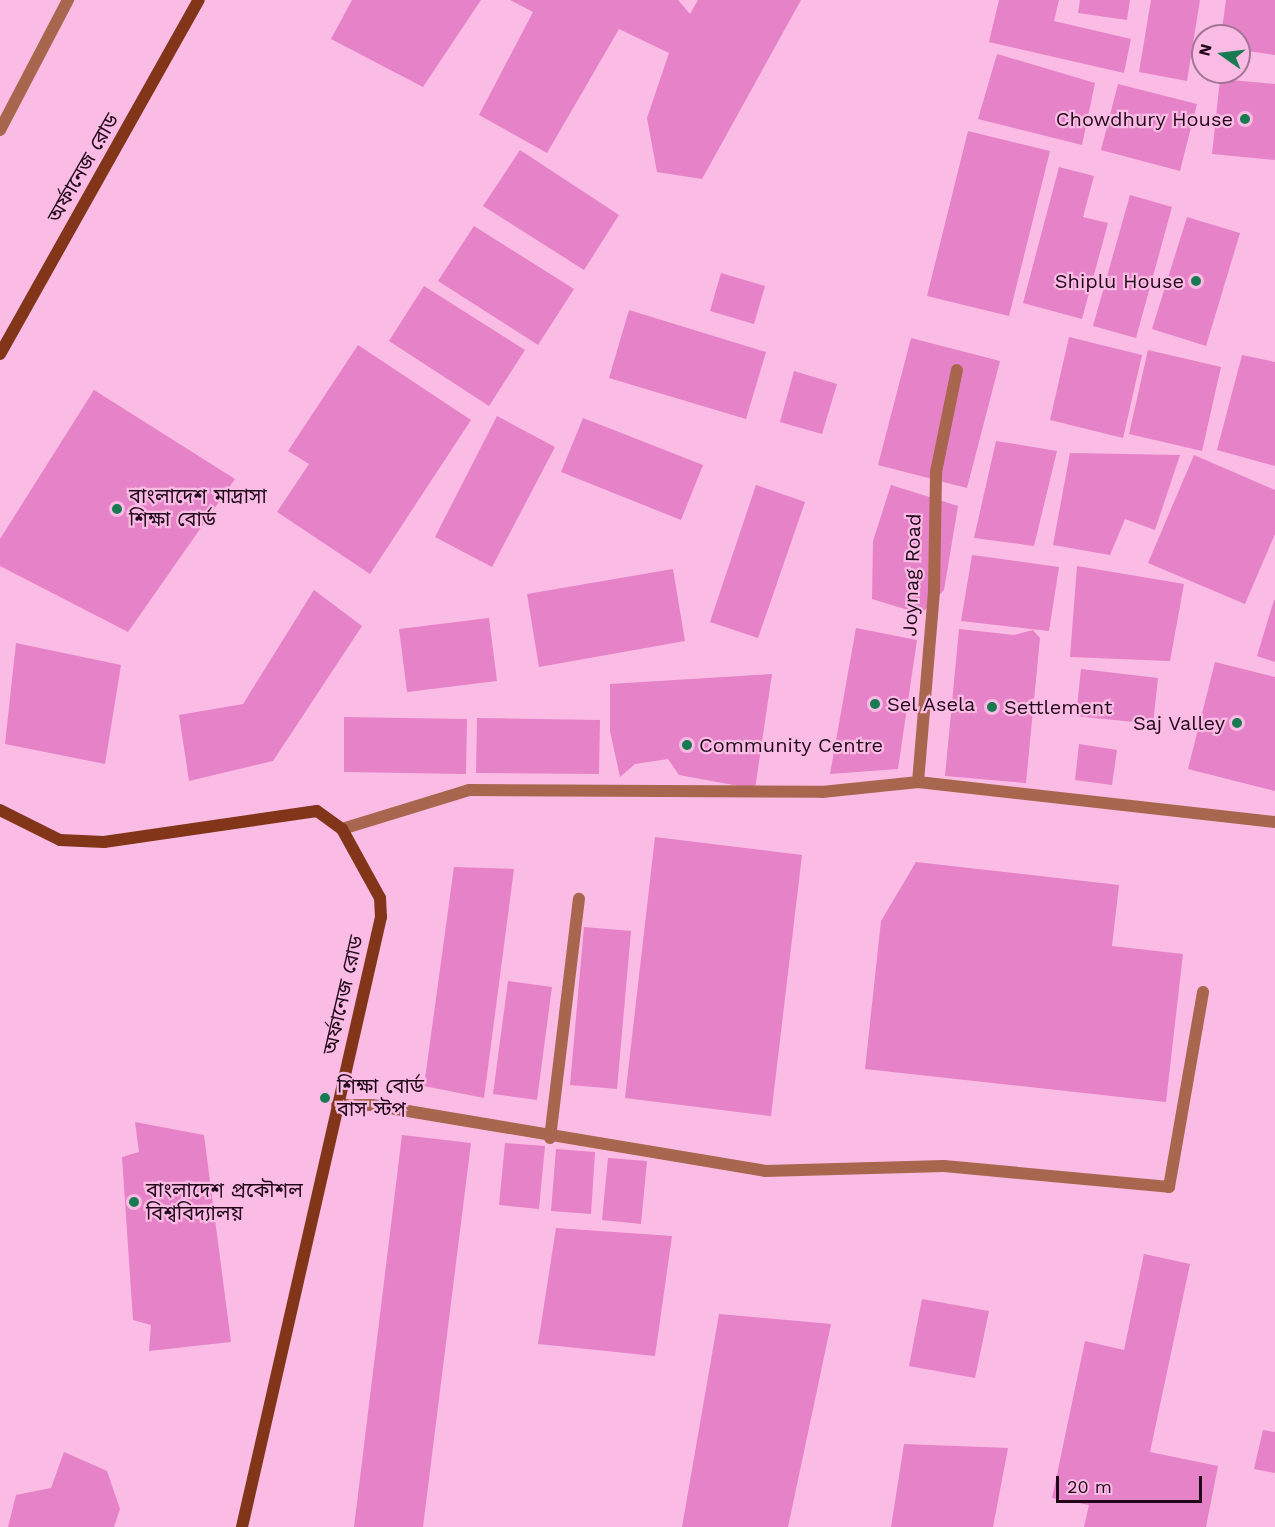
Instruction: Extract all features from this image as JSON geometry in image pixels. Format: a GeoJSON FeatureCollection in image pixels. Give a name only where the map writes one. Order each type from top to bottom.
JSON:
{"type":"FeatureCollection","features":[{"type":"Feature","properties":{"kind":"main road","name":"অর্ফানেজ রোড"},"geometry":{"type":"LineString","coordinates":[[0,354],[199,0]]}},
{"type":"Feature","properties":{"kind":"main road"},"geometry":{"type":"LineString","coordinates":[[0,810],[60,840],[104,842],[306,809],[342,829]]}},
{"type":"Feature","properties":{"kind":"main road","name":"অর্ফানেজ রোড"},"geometry":{"type":"LineString","coordinates":[[242,1527],[382,907],[342,829]]}},
{"type":"Feature","properties":{"kind":"street"},"geometry":{"type":"LineString","coordinates":[[0,130],[68,0]]}},
{"type":"Feature","properties":{"kind":"street","name":"Joynag Road"},"geometry":{"type":"LineString","coordinates":[[918,782],[934,590],[936,472],[957,370]]}},
{"type":"Feature","properties":{"kind":"street"},"geometry":{"type":"LineString","coordinates":[[342,829],[469,790],[822,792],[918,782],[1275,822]]}},
{"type":"Feature","properties":{"kind":"street"},"geometry":{"type":"LineString","coordinates":[[550,1138],[579,899]]}},
{"type":"Feature","properties":{"kind":"street"},"geometry":{"type":"LineString","coordinates":[[337,1105],[372,1105],[550,1138],[765,1172],[944,1166],[1169,1187],[1203,992]]}},
{"type":"Feature","properties":{"kind":"building"},"geometry":{"type":"Polygon","coordinates":[[[352,0],[481,0],[423,87],[331,39],[352,0]]]}},
{"type":"Feature","properties":{"kind":"building"},"geometry":{"type":"Polygon","coordinates":[[[510,0],[678,0],[690,14],[698,0],[801,0],[702,179],[657,172],[647,118],[669,53],[619,29],[547,153],[479,115],[533,12],[510,0]]]}},
{"type":"Feature","properties":{"kind":"building"},"geometry":{"type":"Polygon","coordinates":[[[999,0],[1059,0],[1054,21],[1131,39],[1124,73],[989,42],[999,0]]]}},
{"type":"Feature","properties":{"kind":"building"},"geometry":{"type":"Polygon","coordinates":[[[1080,0],[1130,0],[1127,20],[1078,13],[1080,0]]]}},
{"type":"Feature","properties":{"kind":"building"},"geometry":{"type":"Polygon","coordinates":[[[1151,0],[1200,0],[1196,24],[1191,24],[1191,56],[1187,81],[1139,72],[1151,0]]]}},
{"type":"Feature","properties":{"kind":"building"},"geometry":{"type":"Polygon","coordinates":[[[1226,0],[1275,0],[1275,55],[1251,52],[1251,24],[1223,24],[1226,0]]]}},
{"type":"Feature","properties":{"kind":"building"},"geometry":{"type":"Polygon","coordinates":[[[997,54],[1095,83],[1082,145],[978,119],[997,54]]]}},
{"type":"Feature","properties":{"kind":"building","name":"Chowdhury House"},"geometry":{"type":"Polygon","coordinates":[[[1251,82],[1275,84],[1275,160],[1212,154],[1219,84],[1251,84],[1251,82]]]}},
{"type":"Feature","properties":{"kind":"building"},"geometry":{"type":"Polygon","coordinates":[[[1118,84],[1197,104],[1180,171],[1101,150],[1118,84]]]}},
{"type":"Feature","properties":{"kind":"building"},"geometry":{"type":"Polygon","coordinates":[[[968,131],[1050,151],[1009,316],[927,296],[968,131]]]}},
{"type":"Feature","properties":{"kind":"building"},"geometry":{"type":"Polygon","coordinates":[[[520,150],[619,215],[584,270],[483,206],[520,150]]]}},
{"type":"Feature","properties":{"kind":"building"},"geometry":{"type":"Polygon","coordinates":[[[1059,167],[1094,176],[1083,217],[1108,223],[1082,319],[1023,303],[1059,167]]]}},
{"type":"Feature","properties":{"kind":"building"},"geometry":{"type":"Polygon","coordinates":[[[1130,195],[1172,207],[1136,338],[1093,326],[1130,195]]]}},
{"type":"Feature","properties":{"kind":"building","name":"Shiplu House"},"geometry":{"type":"Polygon","coordinates":[[[1187,217],[1240,233],[1206,346],[1152,329],[1187,217]]]}},
{"type":"Feature","properties":{"kind":"building"},"geometry":{"type":"Polygon","coordinates":[[[474,226],[574,289],[538,345],[438,281],[474,226]]]}},
{"type":"Feature","properties":{"kind":"building"},"geometry":{"type":"Polygon","coordinates":[[[721,273],[765,286],[754,324],[710,311],[721,273]]]}},
{"type":"Feature","properties":{"kind":"building"},"geometry":{"type":"Polygon","coordinates":[[[424,286],[525,350],[489,406],[389,341],[424,286]]]}},
{"type":"Feature","properties":{"kind":"building"},"geometry":{"type":"Polygon","coordinates":[[[629,310],[766,352],[746,419],[609,378],[629,310]]]}},
{"type":"Feature","properties":{"kind":"building"},"geometry":{"type":"Polygon","coordinates":[[[1069,337],[1142,355],[1123,438],[1050,420],[1069,337]]]}},
{"type":"Feature","properties":{"kind":"building"},"geometry":{"type":"Polygon","coordinates":[[[911,338],[1000,361],[967,488],[878,465],[911,338]]]}},
{"type":"Feature","properties":{"kind":"building"},"geometry":{"type":"Polygon","coordinates":[[[358,345],[471,420],[370,574],[277,512],[309,464],[288,451],[358,345]]]}},
{"type":"Feature","properties":{"kind":"building"},"geometry":{"type":"Polygon","coordinates":[[[1148,350],[1221,367],[1202,451],[1129,434],[1148,350]]]}},
{"type":"Feature","properties":{"kind":"building"},"geometry":{"type":"Polygon","coordinates":[[[1242,355],[1275,362],[1275,466],[1217,450],[1242,355]]]}},
{"type":"Feature","properties":{"kind":"building"},"geometry":{"type":"Polygon","coordinates":[[[794,371],[837,384],[822,434],[780,422],[794,371]]]}},
{"type":"Feature","properties":{"kind":"building","name":"বাংলাদেশ মাদ্রাসা শিক্ষা বোর্ড"},"geometry":{"type":"Polygon","coordinates":[[[94,390],[235,479],[128,632],[0,566],[0,539],[94,390]]]}},
{"type":"Feature","properties":{"kind":"building"},"geometry":{"type":"Polygon","coordinates":[[[497,416],[555,447],[492,567],[435,537],[497,416]]]}},
{"type":"Feature","properties":{"kind":"building"},"geometry":{"type":"Polygon","coordinates":[[[583,418],[703,465],[681,520],[561,472],[583,418]]]}},
{"type":"Feature","properties":{"kind":"building"},"geometry":{"type":"Polygon","coordinates":[[[996,441],[1057,451],[1034,546],[974,538],[996,441]]]}},
{"type":"Feature","properties":{"kind":"building"},"geometry":{"type":"Polygon","coordinates":[[[1070,453],[1180,455],[1155,530],[1125,519],[1110,555],[1053,545],[1070,453]]]}},
{"type":"Feature","properties":{"kind":"building"},"geometry":{"type":"Polygon","coordinates":[[[1194,455],[1275,490],[1275,534],[1245,604],[1148,563],[1194,455]]]}},
{"type":"Feature","properties":{"kind":"building"},"geometry":{"type":"Polygon","coordinates":[[[756,485],[805,502],[758,638],[710,622],[756,485]]]}},
{"type":"Feature","properties":{"kind":"building"},"geometry":{"type":"Polygon","coordinates":[[[891,485],[958,506],[944,590],[921,614],[872,599],[873,541],[891,485]]]}},
{"type":"Feature","properties":{"kind":"building"},"geometry":{"type":"Polygon","coordinates":[[[972,555],[1059,567],[1049,631],[961,621],[972,555]]]}},
{"type":"Feature","properties":{"kind":"building"},"geometry":{"type":"Polygon","coordinates":[[[1077,566],[1184,584],[1170,661],[1070,657],[1077,566]]]}},
{"type":"Feature","properties":{"kind":"building"},"geometry":{"type":"Polygon","coordinates":[[[673,569],[685,641],[539,667],[527,594],[673,569]]]}},
{"type":"Feature","properties":{"kind":"building"},"geometry":{"type":"Polygon","coordinates":[[[314,590],[362,626],[273,761],[189,781],[179,715],[243,704],[314,590]]]}},
{"type":"Feature","properties":{"kind":"building"},"geometry":{"type":"Polygon","coordinates":[[[1275,600],[1275,662],[1257,656],[1275,600]]]}},
{"type":"Feature","properties":{"kind":"building"},"geometry":{"type":"Polygon","coordinates":[[[489,618],[497,681],[407,692],[399,629],[489,618]]]}},
{"type":"Feature","properties":{"kind":"building","name":"Sel Asela"},"geometry":{"type":"Polygon","coordinates":[[[856,628],[917,640],[898,769],[830,774],[856,628]]]}},
{"type":"Feature","properties":{"kind":"building","name":"Settlement"},"geometry":{"type":"Polygon","coordinates":[[[959,629],[1014,635],[1033,630],[1040,638],[1026,783],[945,776],[959,629]]]}},
{"type":"Feature","properties":{"kind":"building"},"geometry":{"type":"Polygon","coordinates":[[[16,643],[121,665],[105,764],[5,744],[16,643]]]}},
{"type":"Feature","properties":{"kind":"building","name":"Saj Valley"},"geometry":{"type":"Polygon","coordinates":[[[1215,662],[1275,677],[1275,791],[1188,769],[1215,662]]]}},
{"type":"Feature","properties":{"kind":"building"},"geometry":{"type":"Polygon","coordinates":[[[1081,669],[1158,678],[1153,724],[1076,716],[1081,669]]]}},
{"type":"Feature","properties":{"kind":"building","name":"Community Centre"},"geometry":{"type":"Polygon","coordinates":[[[772,674],[755,789],[679,775],[668,759],[635,764],[620,777],[610,731],[610,684],[772,674]]]}},
{"type":"Feature","properties":{"kind":"building"},"geometry":{"type":"Polygon","coordinates":[[[344,717],[467,719],[466,774],[344,772],[344,717]]]}},
{"type":"Feature","properties":{"kind":"building"},"geometry":{"type":"Polygon","coordinates":[[[477,718],[600,720],[599,774],[476,773],[477,718]]]}},
{"type":"Feature","properties":{"kind":"building"},"geometry":{"type":"Polygon","coordinates":[[[1079,744],[1117,750],[1112,785],[1075,780],[1079,744]]]}},
{"type":"Feature","properties":{"kind":"building"},"geometry":{"type":"Polygon","coordinates":[[[655,837],[802,855],[771,1116],[625,1098],[655,837]]]}},
{"type":"Feature","properties":{"kind":"building"},"geometry":{"type":"Polygon","coordinates":[[[916,862],[1119,885],[1112,946],[1183,954],[1166,1102],[865,1069],[881,921],[916,862]]]}},
{"type":"Feature","properties":{"kind":"building"},"geometry":{"type":"Polygon","coordinates":[[[454,867],[514,869],[484,1098],[424,1086],[454,867]]]}},
{"type":"Feature","properties":{"kind":"building"},"geometry":{"type":"Polygon","coordinates":[[[584,927],[631,931],[617,1089],[570,1085],[584,927]]]}},
{"type":"Feature","properties":{"kind":"building"},"geometry":{"type":"Polygon","coordinates":[[[508,981],[552,987],[537,1100],[493,1094],[508,981]]]}},
{"type":"Feature","properties":{"kind":"building"},"geometry":{"type":"Polygon","coordinates":[[[135,1122],[204,1135],[231,1342],[149,1351],[151,1325],[133,1320],[122,1157],[139,1152],[135,1122]]]}},
{"type":"Feature","properties":{"kind":"building"},"geometry":{"type":"Polygon","coordinates":[[[402,1135],[471,1143],[423,1527],[354,1527],[402,1135]]]}},
{"type":"Feature","properties":{"kind":"building"},"geometry":{"type":"Polygon","coordinates":[[[505,1143],[545,1146],[539,1209],[499,1205],[505,1143]]]}},
{"type":"Feature","properties":{"kind":"building"},"geometry":{"type":"Polygon","coordinates":[[[556,1149],[595,1152],[591,1214],[551,1211],[556,1149]]]}},
{"type":"Feature","properties":{"kind":"building"},"geometry":{"type":"Polygon","coordinates":[[[608,1158],[647,1161],[641,1224],[602,1220],[608,1158]]]}},
{"type":"Feature","properties":{"kind":"building"},"geometry":{"type":"Polygon","coordinates":[[[556,1228],[672,1236],[655,1356],[538,1344],[556,1228]]]}},
{"type":"Feature","properties":{"kind":"building"},"geometry":{"type":"Polygon","coordinates":[[[1144,1254],[1190,1264],[1150,1452],[1218,1466],[1206,1527],[1084,1527],[1089,1505],[1052,1498],[1085,1341],[1124,1350],[1144,1254]]]}},
{"type":"Feature","properties":{"kind":"building"},"geometry":{"type":"Polygon","coordinates":[[[922,1299],[989,1311],[975,1378],[909,1366],[922,1299]]]}},
{"type":"Feature","properties":{"kind":"building"},"geometry":{"type":"Polygon","coordinates":[[[719,1314],[831,1324],[788,1527],[682,1527],[719,1314]]]}},
{"type":"Feature","properties":{"kind":"building"},"geometry":{"type":"Polygon","coordinates":[[[1263,1430],[1275,1432],[1275,1473],[1254,1469],[1263,1430]]]}},
{"type":"Feature","properties":{"kind":"building"},"geometry":{"type":"Polygon","coordinates":[[[904,1444],[1008,1448],[993,1527],[891,1527],[904,1444]]]}},
{"type":"Feature","properties":{"kind":"building"},"geometry":{"type":"Polygon","coordinates":[[[64,1452],[107,1471],[120,1509],[114,1527],[8,1527],[16,1495],[51,1488],[64,1452]]]}},
{"type":"Feature","properties":{"kind":"place","name":"Chowdhury House"},"geometry":{"type":"Point","coordinates":[1245,119]}},
{"type":"Feature","properties":{"kind":"place","name":"Shiplu House"},"geometry":{"type":"Point","coordinates":[1196,281]}},
{"type":"Feature","properties":{"kind":"place","name":"বাংলাদেশ মাদ্রাসা শিক্ষা বোর্ড"},"geometry":{"type":"Point","coordinates":[117,509]}},
{"type":"Feature","properties":{"kind":"place","name":"Sel Asela"},"geometry":{"type":"Point","coordinates":[875,704]}},
{"type":"Feature","properties":{"kind":"place","name":"Settlement"},"geometry":{"type":"Point","coordinates":[992,707]}},
{"type":"Feature","properties":{"kind":"place","name":"Saj Valley"},"geometry":{"type":"Point","coordinates":[1237,723]}},
{"type":"Feature","properties":{"kind":"place","name":"Community Centre"},"geometry":{"type":"Point","coordinates":[687,745]}},
{"type":"Feature","properties":{"kind":"place","name":"শিক্ষা বোর্ড বাস স্টপ"},"geometry":{"type":"Point","coordinates":[325,1098]}},
{"type":"Feature","properties":{"kind":"place","name":"বাংলাদেশ প্রকৌশল বিশ্ববিদ্যালয়"},"geometry":{"type":"Point","coordinates":[134,1202]}}]}
